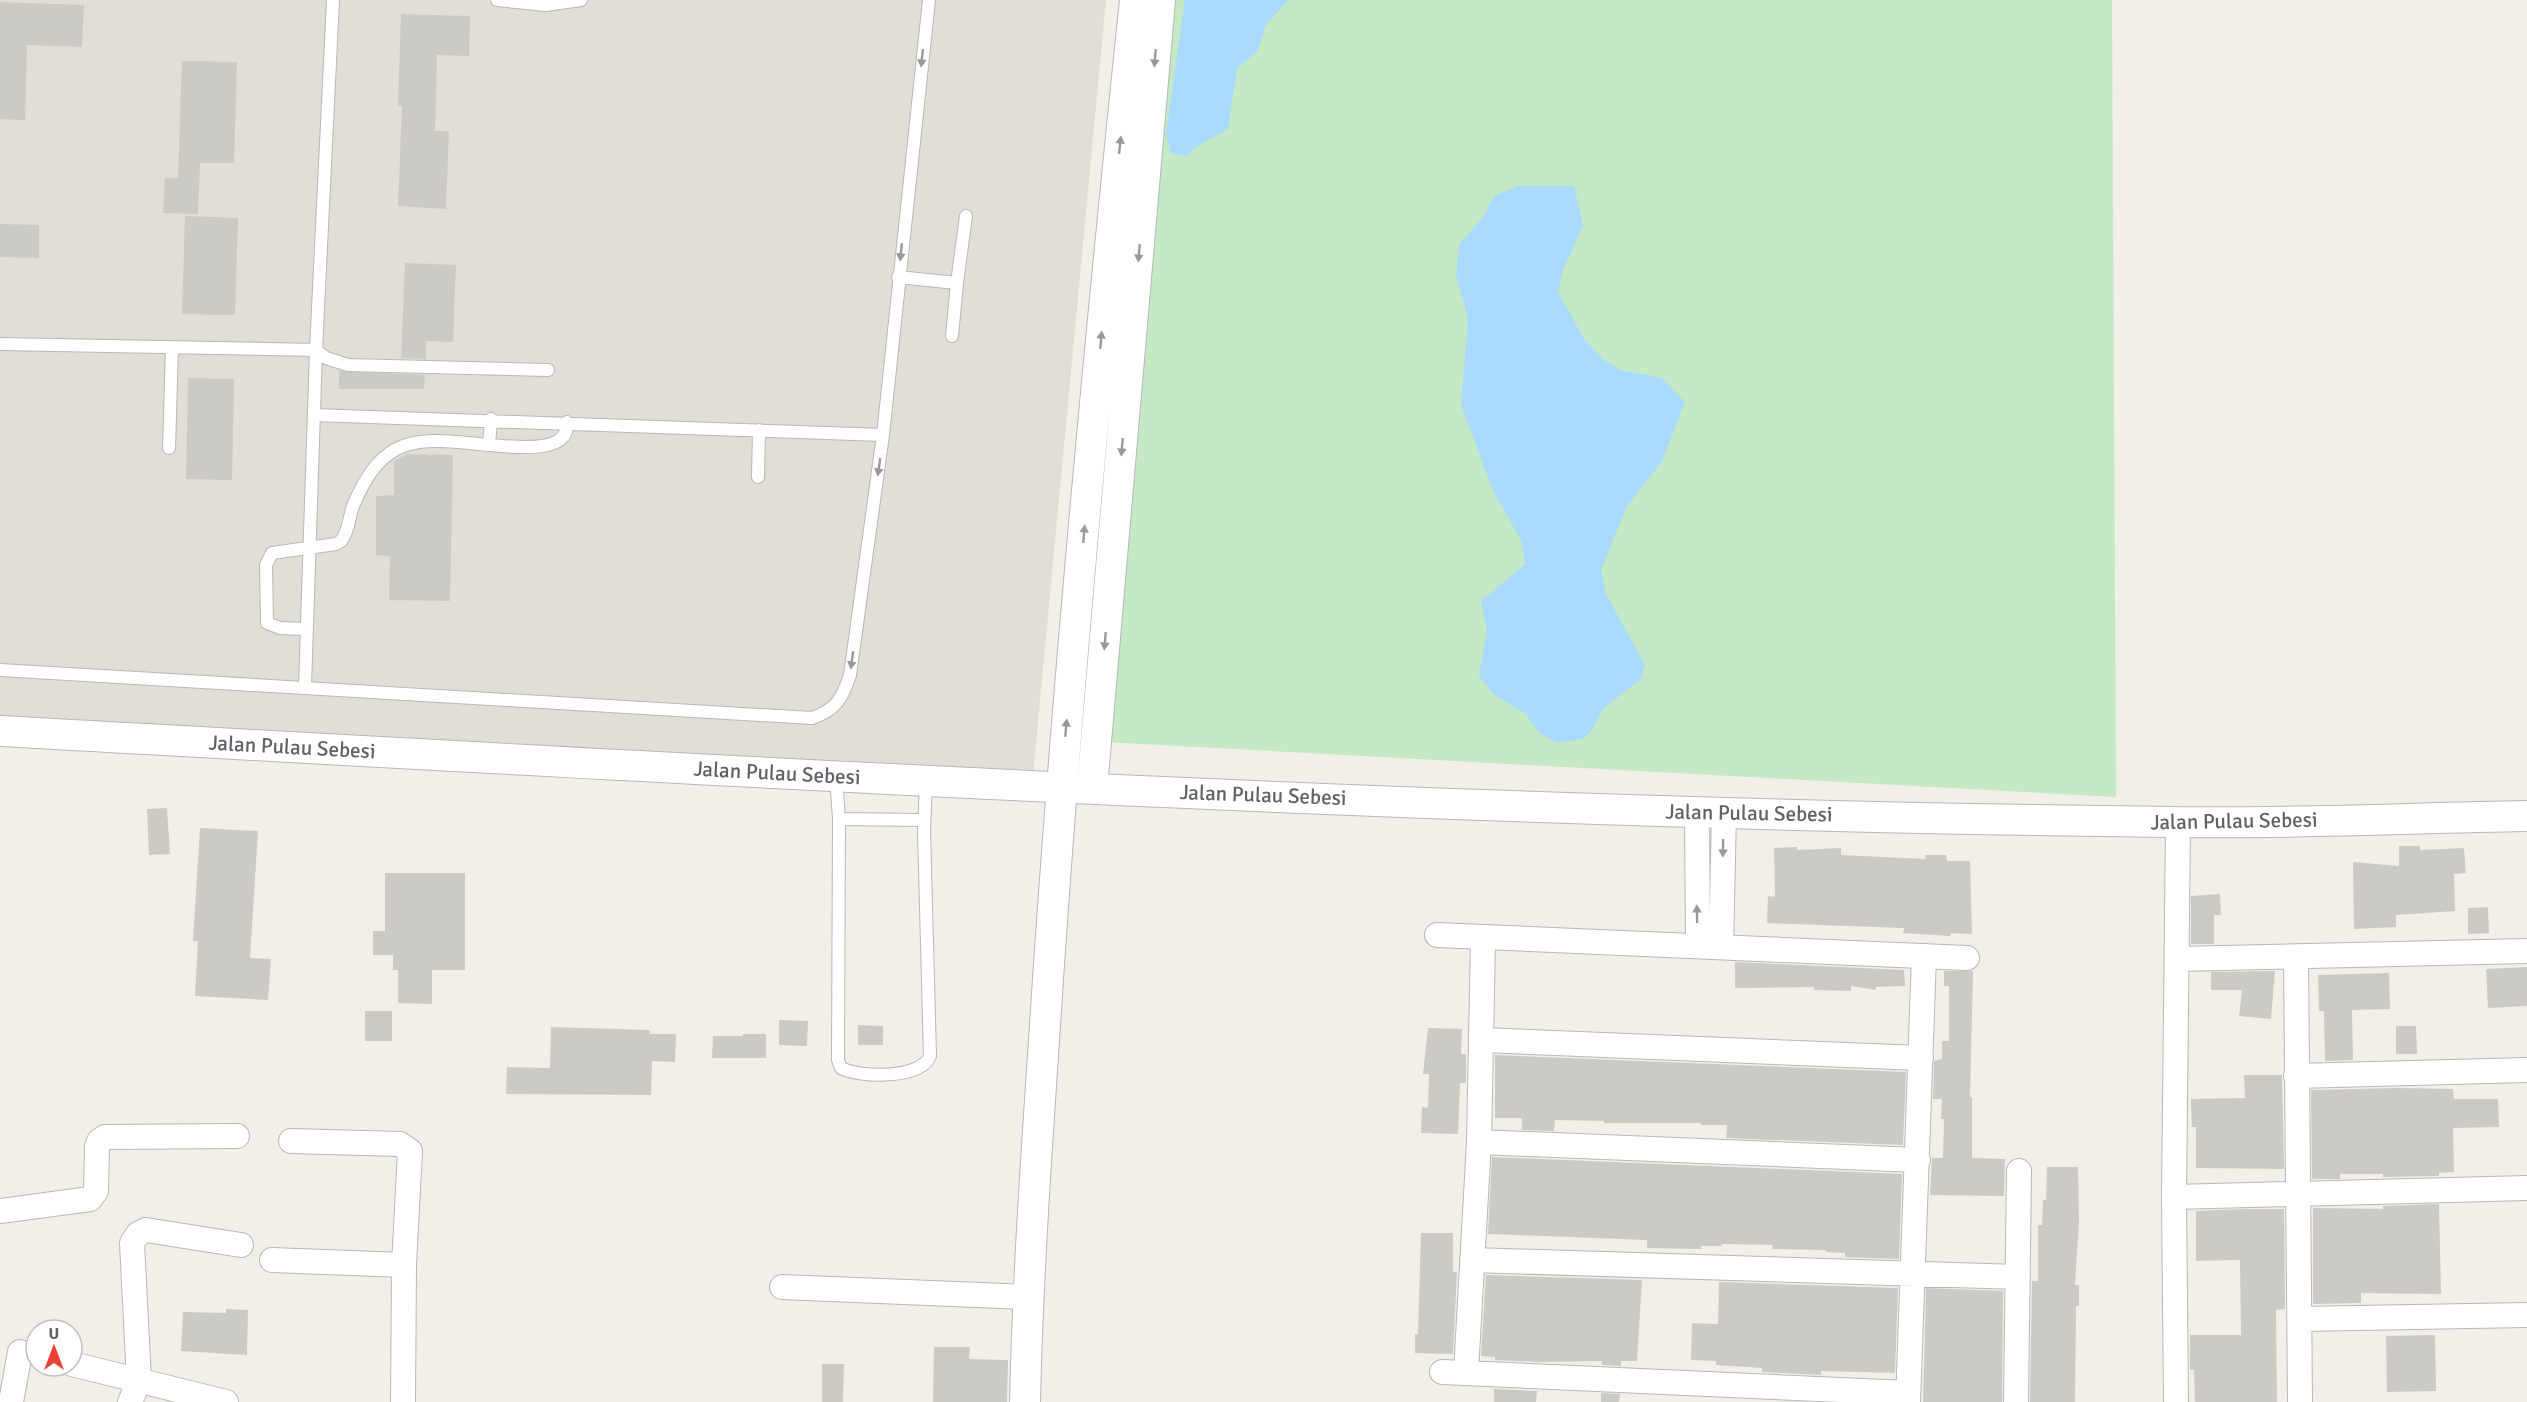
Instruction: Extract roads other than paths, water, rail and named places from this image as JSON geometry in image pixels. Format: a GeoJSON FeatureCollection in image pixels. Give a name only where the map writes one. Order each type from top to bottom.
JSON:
{"type":"FeatureCollection","features":[{"type":"Feature","properties":{"kind":"street"},"geometry":{"type":"LineString","coordinates":[[1025,1402],[1027,1297],[1061,786],[1111,228],[1135,0]]}},
{"type":"Feature","properties":{"kind":"street"},"geometry":{"type":"LineString","coordinates":[[1092,788],[1160,0]]}},
{"type":"Feature","properties":{"kind":"street","name":"Jalan Pulau Sebesi"},"geometry":{"type":"LineString","coordinates":[[0,731],[836,776],[1710,813],[2178,822],[2527,816]]}},
{"type":"Feature","properties":{"kind":"street"},"geometry":{"type":"LineString","coordinates":[[1698,946],[1710,813]]}},
{"type":"Feature","properties":{"kind":"street"},"geometry":{"type":"LineString","coordinates":[[1710,813],[1721,947]]}},
{"type":"Feature","properties":{"kind":"street"},"geometry":{"type":"LineString","coordinates":[[2176,1402],[2174,1197],[2178,822]]}},
{"type":"Feature","properties":{"kind":"street"},"geometry":{"type":"LineString","coordinates":[[1437,934],[1483,939],[1966,958]]}},
{"type":"Feature","properties":{"kind":"street"},"geometry":{"type":"LineString","coordinates":[[1466,1372],[1479,1142],[1483,939]]}},
{"type":"Feature","properties":{"kind":"street"},"geometry":{"type":"LineString","coordinates":[[2178,959],[2527,951]]}},
{"type":"Feature","properties":{"kind":"street"},"geometry":{"type":"LineString","coordinates":[[1442,1372],[1838,1396],[1908,1397],[1924,957]]}},
{"type":"Feature","properties":{"kind":"street"},"geometry":{"type":"LineString","coordinates":[[2296,958],[2300,1402]]}},
{"type":"Feature","properties":{"kind":"street"},"geometry":{"type":"LineString","coordinates":[[1482,1040],[1921,1058]]}},
{"type":"Feature","properties":{"kind":"street"},"geometry":{"type":"LineString","coordinates":[[2296,1076],[2527,1070]]}},
{"type":"Feature","properties":{"kind":"street"},"geometry":{"type":"LineString","coordinates":[[0,1211],[90,1199],[96,1191],[97,1147],[99,1141],[105,1137],[237,1136]]}},
{"type":"Feature","properties":{"kind":"street"},"geometry":{"type":"LineString","coordinates":[[291,1141],[400,1144],[410,1150],[404,1265],[404,1402]]}},
{"type":"Feature","properties":{"kind":"street"},"geometry":{"type":"LineString","coordinates":[[1479,1142],[1918,1160]]}},
{"type":"Feature","properties":{"kind":"street"},"geometry":{"type":"LineString","coordinates":[[2016,1402],[2019,1171]]}},
{"type":"Feature","properties":{"kind":"street"},"geometry":{"type":"LineString","coordinates":[[2174,1197],[2527,1188]]}},
{"type":"Feature","properties":{"kind":"street"},"geometry":{"type":"LineString","coordinates":[[135,1392],[132,1243],[134,1238],[146,1230],[241,1245]]}},
{"type":"Feature","properties":{"kind":"street"},"geometry":{"type":"LineString","coordinates":[[272,1260],[404,1265]]}},
{"type":"Feature","properties":{"kind":"street"},"geometry":{"type":"LineString","coordinates":[[1472,1260],[2018,1277]]}},
{"type":"Feature","properties":{"kind":"street"},"geometry":{"type":"LineString","coordinates":[[782,1287],[1027,1297]]}},
{"type":"Feature","properties":{"kind":"street"},"geometry":{"type":"LineString","coordinates":[[2300,1319],[2527,1315]]}},
{"type":"Feature","properties":{"kind":"street"},"geometry":{"type":"LineString","coordinates":[[10,1402],[19,1351]]}},
{"type":"Feature","properties":{"kind":"street"},"geometry":{"type":"LineString","coordinates":[[84,1369],[135,1392],[226,1402]]}},
{"type":"Feature","properties":{"kind":"lane"},"geometry":{"type":"LineString","coordinates":[[305,686],[316,350],[333,0]]}},
{"type":"Feature","properties":{"kind":"lane"},"geometry":{"type":"LineString","coordinates":[[496,0],[546,5],[581,0]]}},
{"type":"Feature","properties":{"kind":"lane"},"geometry":{"type":"LineString","coordinates":[[0,670],[305,686],[812,718],[829,712],[843,698],[850,675],[883,435],[929,0]]}},
{"type":"Feature","properties":{"kind":"lane"},"geometry":{"type":"LineString","coordinates":[[952,336],[966,216]]}},
{"type":"Feature","properties":{"kind":"lane"},"geometry":{"type":"LineString","coordinates":[[898,277],[957,283]]}},
{"type":"Feature","properties":{"kind":"lane"},"geometry":{"type":"LineString","coordinates":[[0,344],[316,350],[326,357],[348,365],[548,370]]}},
{"type":"Feature","properties":{"kind":"lane"},"geometry":{"type":"LineString","coordinates":[[169,448],[171,347]]}},
{"type":"Feature","properties":{"kind":"lane"},"geometry":{"type":"LineString","coordinates":[[314,415],[492,419],[883,435]]}},
{"type":"Feature","properties":{"kind":"lane"},"geometry":{"type":"LineString","coordinates":[[489,445],[492,419]]}},
{"type":"Feature","properties":{"kind":"lane"},"geometry":{"type":"LineString","coordinates":[[306,629],[280,628],[267,623],[266,565],[272,553],[278,550],[310,548],[341,541],[365,482],[393,449],[426,439],[489,445],[549,446],[562,440],[568,428],[567,422]]}},
{"type":"Feature","properties":{"kind":"lane"},"geometry":{"type":"LineString","coordinates":[[758,477],[759,430]]}},
{"type":"Feature","properties":{"kind":"lane"},"geometry":{"type":"LineString","coordinates":[[836,776],[839,819],[838,1060],[841,1068],[850,1072],[867,1074],[917,1070],[927,1064],[930,1056],[924,820],[926,780]]}},
{"type":"Feature","properties":{"kind":"lane"},"geometry":{"type":"LineString","coordinates":[[839,819],[924,820]]}},
{"type":"Feature","properties":{"kind":"water"},"geometry":{"type":"Polygon","coordinates":[[[1185,0],[1288,0],[1266,25],[1257,52],[1237,68],[1228,129],[1194,148],[1187,156],[1171,153],[1166,134],[1185,0]]]}},
{"type":"Feature","properties":{"kind":"water"},"geometry":{"type":"Polygon","coordinates":[[[1519,186],[1574,186],[1583,225],[1563,270],[1558,292],[1584,339],[1604,360],[1620,370],[1662,378],[1685,402],[1662,461],[1626,508],[1601,570],[1606,594],[1645,665],[1641,679],[1604,708],[1590,733],[1582,739],[1557,743],[1539,733],[1526,714],[1494,695],[1479,676],[1487,631],[1481,601],[1525,564],[1521,540],[1494,493],[1461,405],[1468,319],[1456,275],[1459,245],[1483,217],[1494,196],[1519,186]]]}}]}
